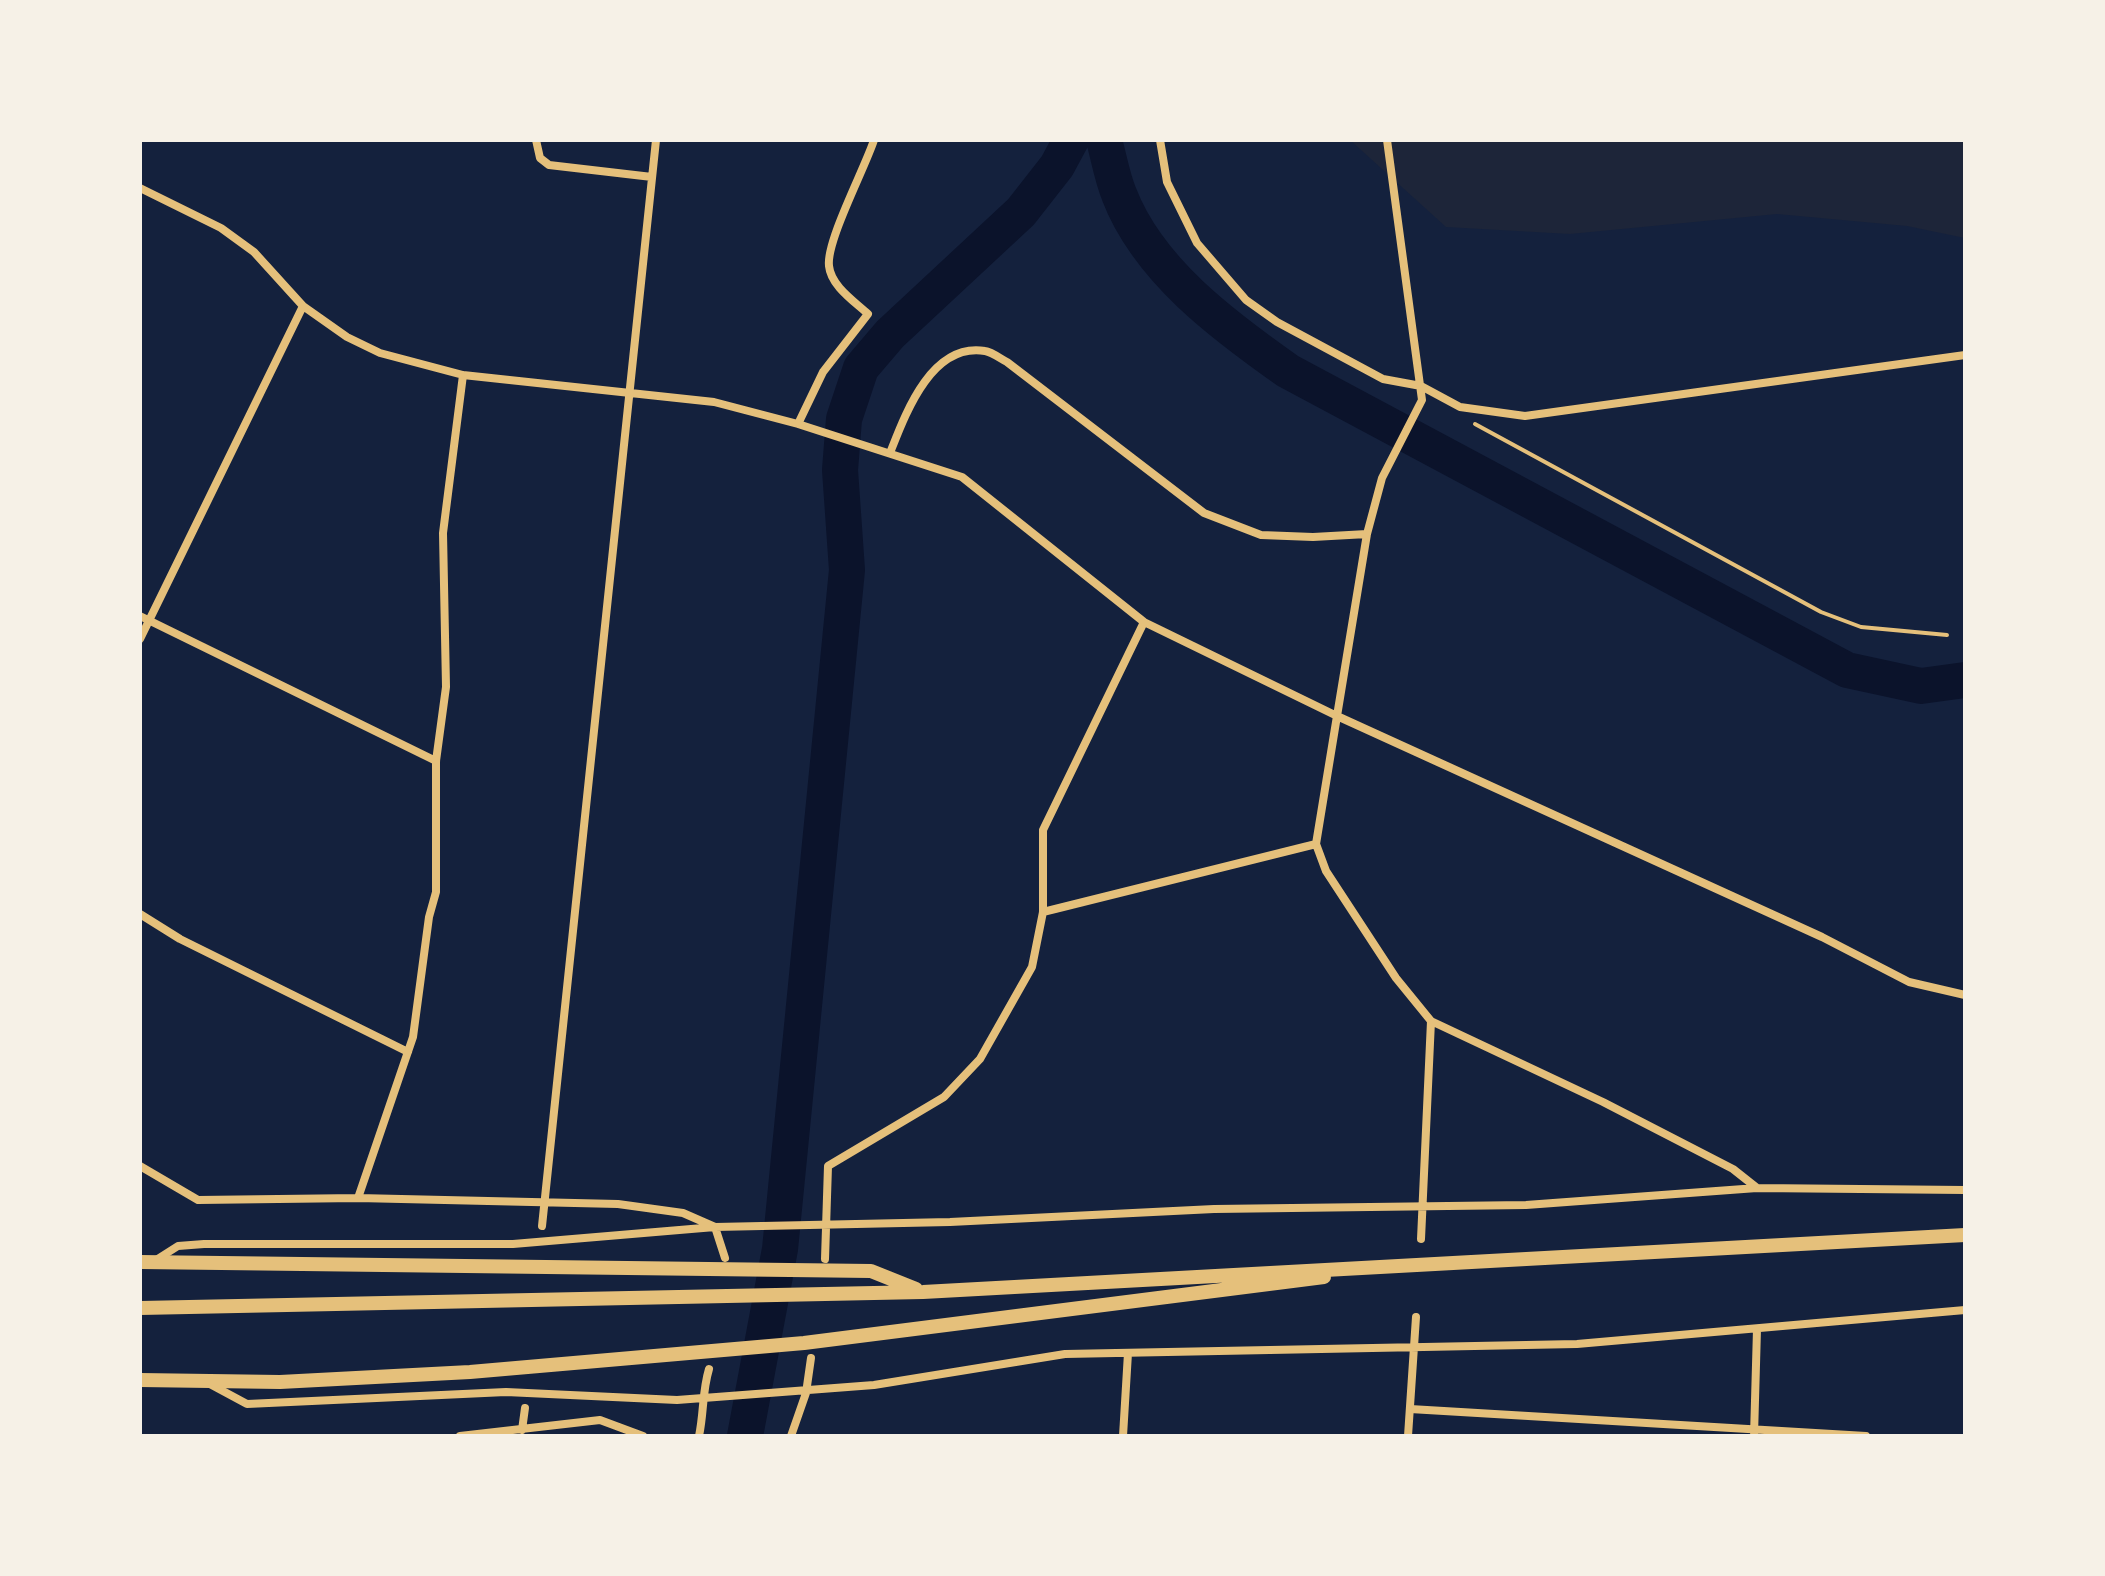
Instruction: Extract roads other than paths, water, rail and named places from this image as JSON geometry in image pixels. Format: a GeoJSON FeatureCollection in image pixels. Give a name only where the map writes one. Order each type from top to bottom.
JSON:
{"type":"FeatureCollection","features":[{"type":"Feature","properties":{"kind":"highway"},"geometry":{"type":"LineString","coordinates":[[140,1308],[923,1292],[1965,1235]]}},
{"type":"Feature","properties":{"kind":"highway"},"geometry":{"type":"LineString","coordinates":[[147,1262],[729,1264],[815,1271],[871,1271],[923,1292]]}},
{"type":"Feature","properties":{"kind":"highway"},"geometry":{"type":"LineString","coordinates":[[140,1380],[280,1382],[470,1372],[804,1343],[1431,1262]]}},
{"type":"Feature","properties":{"kind":"street"},"geometry":{"type":"LineString","coordinates":[[536,140],[540,158],[549,165],[652,177]]}},
{"type":"Feature","properties":{"kind":"street"},"geometry":{"type":"LineString","coordinates":[[542,1226],[656,140]]}},
{"type":"Feature","properties":{"kind":"street"},"geometry":{"type":"LineString","coordinates":[[801,425],[823,372],[868,314],[838,286],[829,266],[832,244],[874,140]]}},
{"type":"Feature","properties":{"kind":"street"},"geometry":{"type":"LineString","coordinates":[[1160,140],[1167,182],[1197,243],[1246,300],[1277,322],[1383,379],[1421,386],[1460,407],[1525,416],[1965,355]]}},
{"type":"Feature","properties":{"kind":"street"},"geometry":{"type":"LineString","coordinates":[[1387,140],[1422,400],[1382,478],[1367,534],[1316,844],[1326,871],[1396,978],[1431,1021],[1616,1109],[1733,1169],[1757,1188]]}},
{"type":"Feature","properties":{"kind":"street"},"geometry":{"type":"LineString","coordinates":[[140,188],[232,236],[254,252],[303,306],[347,337],[380,353],[463,375],[629,390],[714,402],[801,425],[962,477],[1144,622],[1337,716],[1822,937],[1909,982],[1965,995]]}},
{"type":"Feature","properties":{"kind":"street"},"geometry":{"type":"LineString","coordinates":[[140,639],[144,618],[303,306]]}},
{"type":"Feature","properties":{"kind":"street"},"geometry":{"type":"LineString","coordinates":[[890,453],[907,408],[934,368],[964,353],[985,351],[1007,362],[1204,513],[1261,535],[1313,537],[1367,534]]}},
{"type":"Feature","properties":{"kind":"street"},"geometry":{"type":"LineString","coordinates":[[358,1198],[413,1037],[429,917],[436,892],[436,761],[446,687],[443,533],[463,375]]}},
{"type":"Feature","properties":{"kind":"street"},"geometry":{"type":"LineString","coordinates":[[144,618],[436,761]]}},
{"type":"Feature","properties":{"kind":"street"},"geometry":{"type":"LineString","coordinates":[[825,1259],[828,1166],[944,1097],[980,1059],[1032,967],[1043,912],[1043,830],[1144,622]]}},
{"type":"Feature","properties":{"kind":"street"},"geometry":{"type":"LineString","coordinates":[[1043,912],[1316,844]]}},
{"type":"Feature","properties":{"kind":"street"},"geometry":{"type":"LineString","coordinates":[[140,914],[180,939],[408,1052]]}},
{"type":"Feature","properties":{"kind":"street"},"geometry":{"type":"LineString","coordinates":[[1421,1239],[1431,1021]]}},
{"type":"Feature","properties":{"kind":"street"},"geometry":{"type":"LineString","coordinates":[[140,1166],[198,1200],[358,1198],[543,1201],[618,1204],[683,1213],[715,1227],[729,1264]]}},
{"type":"Feature","properties":{"kind":"street"},"geometry":{"type":"LineString","coordinates":[[147,1262],[178,1246],[204,1244],[513,1244],[715,1227],[827,1226],[1214,1209],[1541,1205],[1757,1188],[1965,1190]]}},
{"type":"Feature","properties":{"kind":"street"},"geometry":{"type":"LineString","coordinates":[[200,1379],[247,1404],[506,1392],[651,1399],[715,1397],[806,1393],[1065,1354],[1577,1344],[1965,1310]]}},
{"type":"Feature","properties":{"kind":"street"},"geometry":{"type":"LineString","coordinates":[[1408,1436],[1417,1349],[1416,1317]]}},
{"type":"Feature","properties":{"kind":"street"},"geometry":{"type":"LineString","coordinates":[[1754,1434],[1757,1329]]}},
{"type":"Feature","properties":{"kind":"street"},"geometry":{"type":"LineString","coordinates":[[1123,1436],[1128,1353]]}},
{"type":"Feature","properties":{"kind":"street"},"geometry":{"type":"LineString","coordinates":[[791,1436],[806,1393],[811,1358]]}},
{"type":"Feature","properties":{"kind":"street"},"geometry":{"type":"LineString","coordinates":[[699,1436],[704,1412],[701,1397],[709,1369]]}},
{"type":"Feature","properties":{"kind":"street"},"geometry":{"type":"LineString","coordinates":[[522,1430],[525,1408]]}},
{"type":"Feature","properties":{"kind":"street"},"geometry":{"type":"LineString","coordinates":[[1410,1409],[1754,1434],[1866,1436]]}},
{"type":"Feature","properties":{"kind":"street"},"geometry":{"type":"LineString","coordinates":[[460,1436],[600,1420],[643,1436]]}},
{"type":"Feature","properties":{"kind":"waterway"},"geometry":{"type":"LineString","coordinates":[[745,1436],[780,1249],[847,570],[840,470],[844,419],[861,368],[890,334],[1021,212],[1057,166],[1071,140]]}},
{"type":"Feature","properties":{"kind":"waterway"},"geometry":{"type":"LineString","coordinates":[[1104,140],[1112,174],[1132,222],[1168,272],[1214,315],[1288,371],[1847,670],[1921,686],[1965,680]]}}]}
